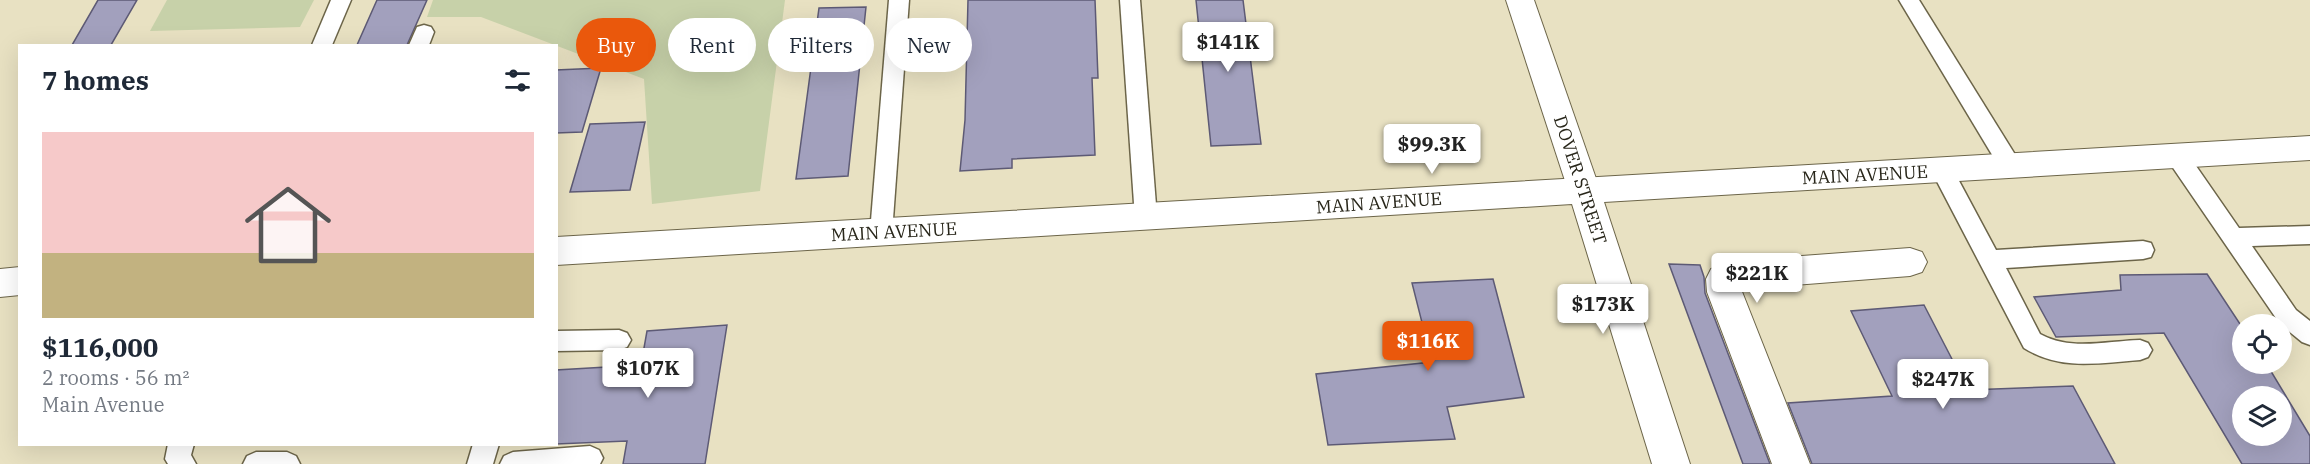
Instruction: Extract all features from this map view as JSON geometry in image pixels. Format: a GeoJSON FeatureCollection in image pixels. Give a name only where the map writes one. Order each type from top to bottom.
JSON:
{"type":"FeatureCollection","features":[{"type":"Feature","properties":{"kind":"street","name":"DOVER STREET"},"geometry":{"type":"LineString","coordinates":[[1520,0],[1584,190],[1671,464]]}},
{"type":"Feature","properties":{"kind":"street","name":"MAIN AVENUE"},"geometry":{"type":"LineString","coordinates":[[558,251],[2310,148]]}},
{"type":"Feature","properties":{"kind":"street"},"geometry":{"type":"LineString","coordinates":[[1791,464],[1724,292],[1723,279],[1734,275],[1910,262]]}},
{"type":"Feature","properties":{"kind":"street"},"geometry":{"type":"LineString","coordinates":[[0,283],[18,282]]}},
{"type":"Feature","properties":{"kind":"lane"},"geometry":{"type":"LineString","coordinates":[[322,44],[341,0]]}},
{"type":"Feature","properties":{"kind":"lane"},"geometry":{"type":"LineString","coordinates":[[881,233],[899,0]]}},
{"type":"Feature","properties":{"kind":"lane"},"geometry":{"type":"LineString","coordinates":[[1130,0],[1146,218]]}},
{"type":"Feature","properties":{"kind":"lane"},"geometry":{"type":"LineString","coordinates":[[1909,0],[2011,167]]}},
{"type":"Feature","properties":{"kind":"lane"},"geometry":{"type":"LineString","coordinates":[[2176,156],[2288,316],[2310,335]]}},
{"type":"Feature","properties":{"kind":"lane"},"geometry":{"type":"LineString","coordinates":[[1942,170],[2032,341],[2045,351],[2060,353],[2140,350]]}},
{"type":"Feature","properties":{"kind":"lane"},"geometry":{"type":"LineString","coordinates":[[2233,237],[2310,235]]}},
{"type":"Feature","properties":{"kind":"lane"},"geometry":{"type":"LineString","coordinates":[[1990,260],[2143,250]]}},
{"type":"Feature","properties":{"kind":"lane"},"geometry":{"type":"LineString","coordinates":[[558,341],[619,340]]}},
{"type":"Feature","properties":{"kind":"lane"},"geometry":{"type":"LineString","coordinates":[[181,446],[178,459],[183,464]]}},
{"type":"Feature","properties":{"kind":"lane"},"geometry":{"type":"LineString","coordinates":[[480,464],[485,446]]}},
{"type":"Feature","properties":{"kind":"lane"},"geometry":{"type":"LineString","coordinates":[[513,464],[590,458]]}},
{"type":"Feature","properties":{"kind":"lane"},"geometry":{"type":"LineString","coordinates":[[256,464],[287,464]]}},
{"type":"Feature","properties":{"kind":"green space"},"geometry":{"type":"Polygon","coordinates":[[[167,0],[314,0],[300,27],[150,31],[167,0]]]}},
{"type":"Feature","properties":{"kind":"green space"},"geometry":{"type":"Polygon","coordinates":[[[433,0],[785,0],[783,18],[768,18],[768,72],[776,72],[760,191],[652,204],[644,79],[626,72],[656,72],[656,18],[576,18],[576,53],[558,46],[558,44],[552,44],[481,17],[427,17],[433,0]]]}},
{"type":"Feature","properties":{"kind":"building"},"geometry":{"type":"Polygon","coordinates":[[[98,0],[137,0],[112,44],[73,44],[98,0]]]}},
{"type":"Feature","properties":{"kind":"building"},"geometry":{"type":"Polygon","coordinates":[[[377,0],[427,0],[407,44],[357,44],[377,0]]]}},
{"type":"Feature","properties":{"kind":"building"},"geometry":{"type":"Polygon","coordinates":[[[968,0],[1095,0],[1098,78],[1092,78],[1095,155],[1012,159],[1012,168],[960,171],[965,120],[966,72],[972,72],[972,18],[968,18],[968,0]]]}},
{"type":"Feature","properties":{"kind":"building"},"geometry":{"type":"Polygon","coordinates":[[[1196,0],[1243,0],[1261,144],[1211,146],[1196,0]]]}},
{"type":"Feature","properties":{"kind":"building"},"geometry":{"type":"Polygon","coordinates":[[[866,7],[865,18],[818,18],[819,8],[866,7]]]}},
{"type":"Feature","properties":{"kind":"building"},"geometry":{"type":"Polygon","coordinates":[[[558,70],[600,72],[582,132],[558,133],[558,70]]]}},
{"type":"Feature","properties":{"kind":"building"},"geometry":{"type":"Polygon","coordinates":[[[810,72],[859,72],[848,176],[796,179],[810,72]]]}},
{"type":"Feature","properties":{"kind":"building"},"geometry":{"type":"Polygon","coordinates":[[[645,122],[630,190],[570,192],[590,124],[645,122]]]}},
{"type":"Feature","properties":{"kind":"building"},"geometry":{"type":"Polygon","coordinates":[[[1669,264],[1700,265],[1704,277],[1705,293],[1770,464],[1743,464],[1669,264]]]}},
{"type":"Feature","properties":{"kind":"building"},"geometry":{"type":"Polygon","coordinates":[[[2207,274],[2233,314],[2232,374],[2273,374],[2280,386],[2232,386],[2232,446],[2292,446],[2292,406],[2310,436],[2310,464],[2242,464],[2164,333],[2056,337],[2034,297],[2121,290],[2120,275],[2207,274]]]}},
{"type":"Feature","properties":{"kind":"building"},"geometry":{"type":"Polygon","coordinates":[[[1493,279],[1524,397],[1447,407],[1455,439],[1328,445],[1316,374],[1432,362],[1412,283],[1493,279]]]}},
{"type":"Feature","properties":{"kind":"building"},"geometry":{"type":"Polygon","coordinates":[[[1924,305],[1968,390],[2073,386],[2115,464],[1812,464],[1788,403],[1892,396],[1851,311],[1924,305]]]}},
{"type":"Feature","properties":{"kind":"building"},"geometry":{"type":"Polygon","coordinates":[[[727,325],[705,464],[623,464],[627,441],[558,444],[558,370],[641,365],[647,331],[727,325]]]}}]}
